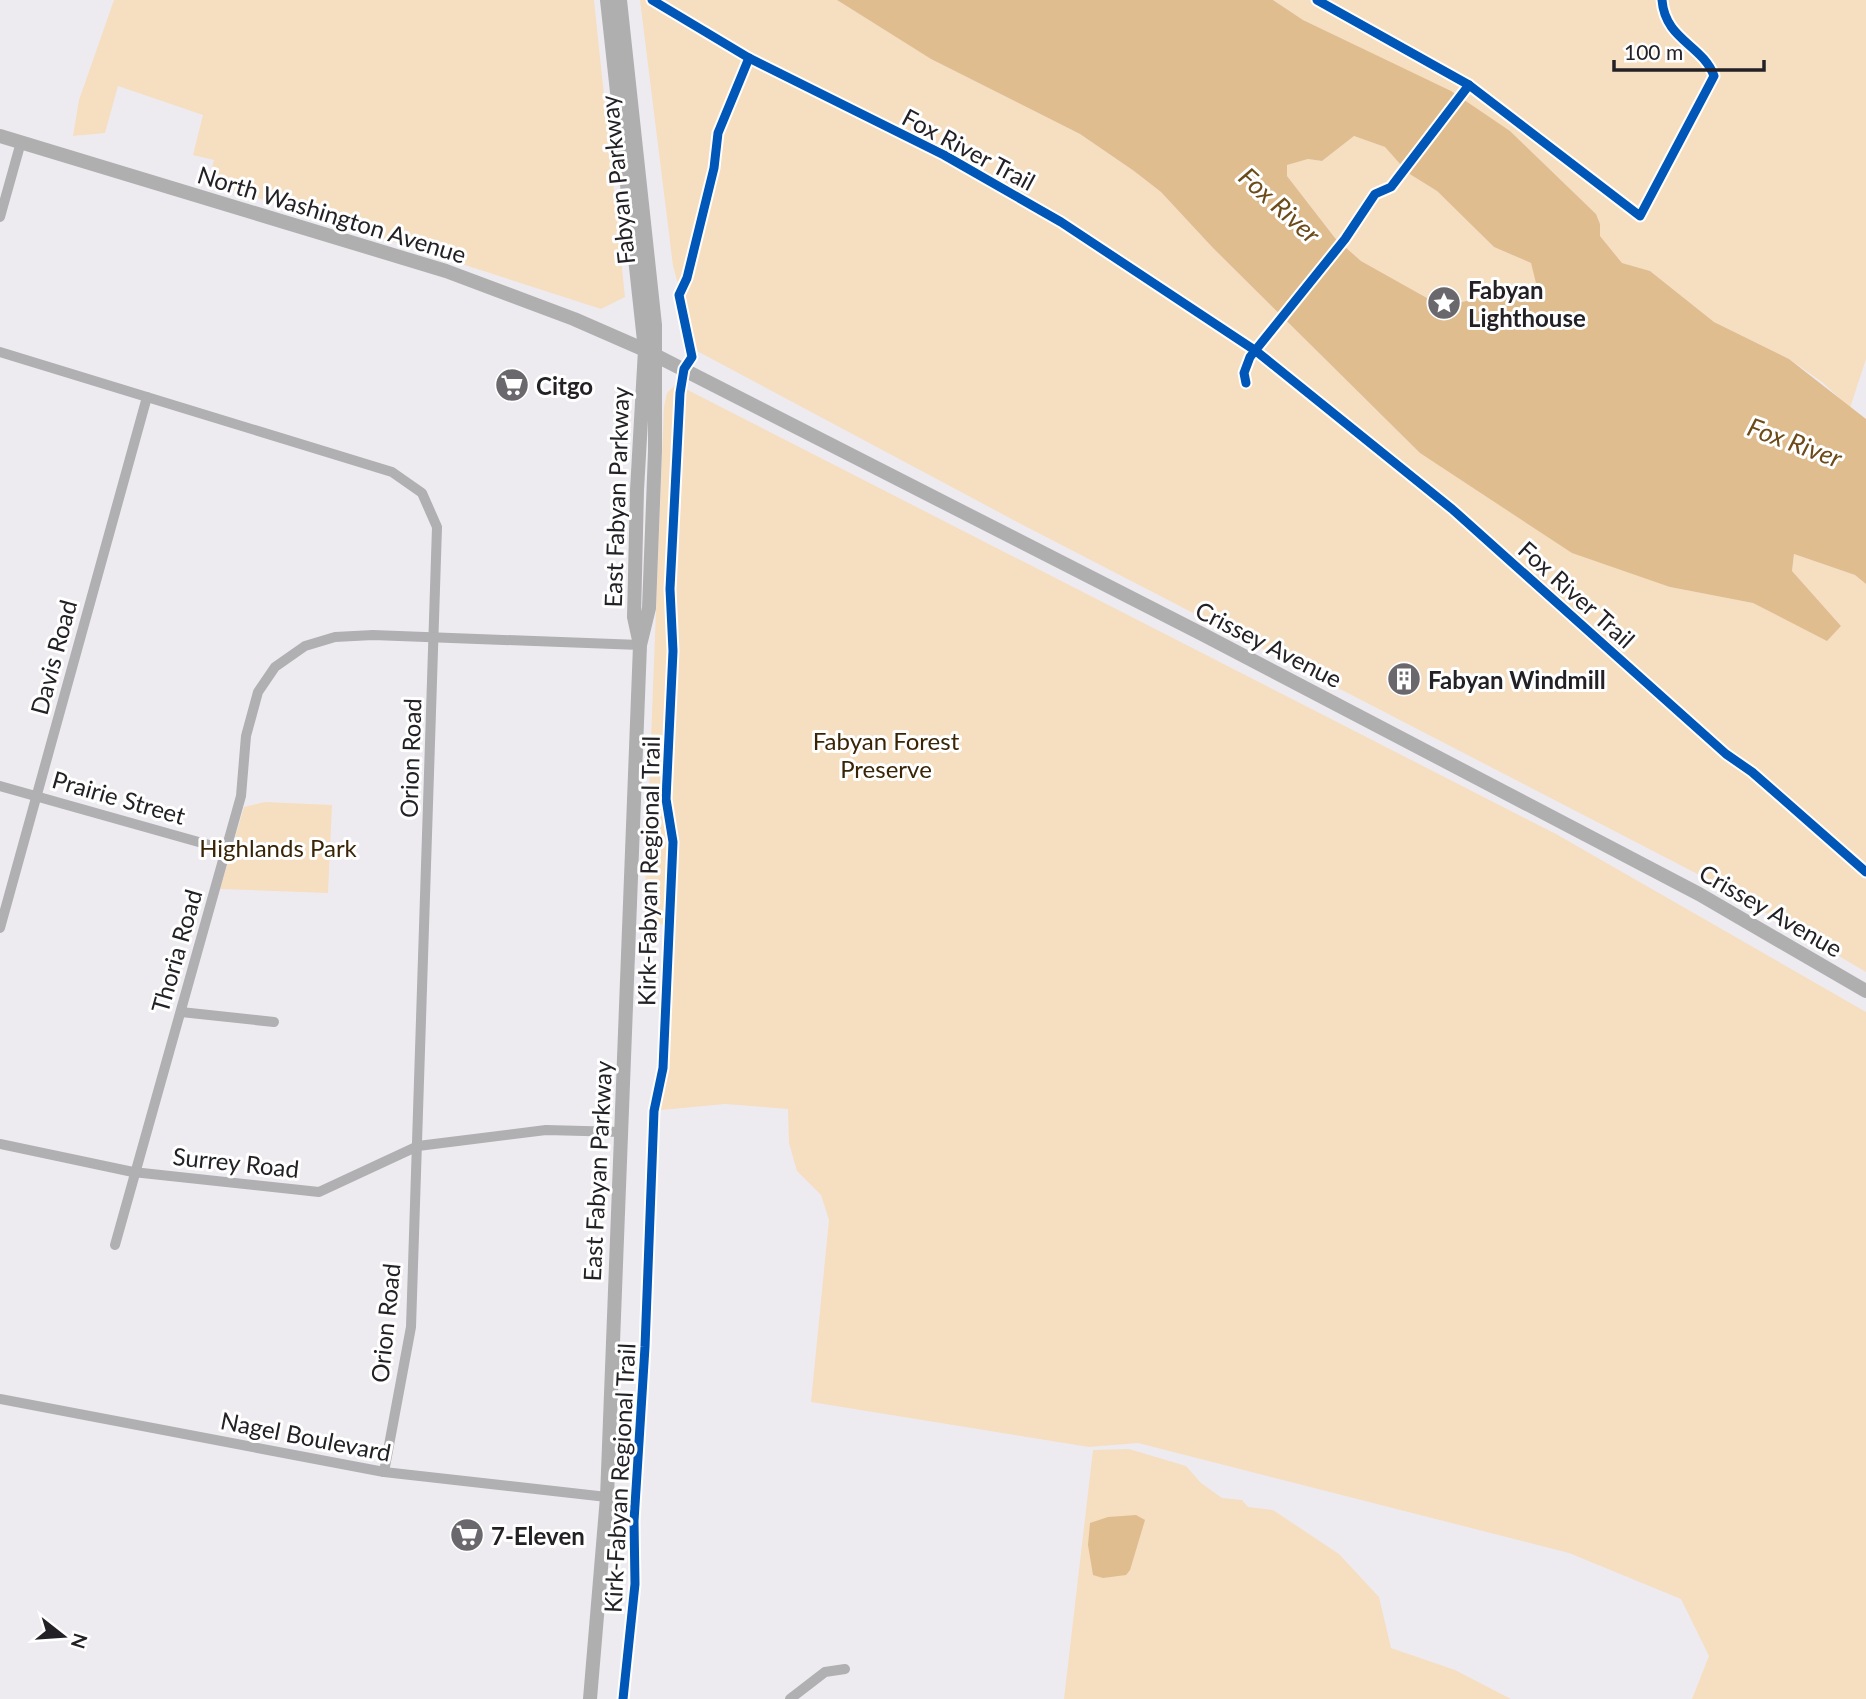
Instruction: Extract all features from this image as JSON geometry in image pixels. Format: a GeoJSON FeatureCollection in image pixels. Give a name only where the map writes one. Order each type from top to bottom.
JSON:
{"type":"FeatureCollection","features":[{"type":"Feature","properties":{"kind":"main road","name":"Fabyan Parkway"},"geometry":{"type":"LineString","coordinates":[[607,0],[633,178]]}},
{"type":"Feature","properties":{"kind":"main road","name":"Fabyan Parkway"},"geometry":{"type":"LineString","coordinates":[[620,0],[633,178],[650,352]]}},
{"type":"Feature","properties":{"kind":"main road","name":"North Washington Avenue"},"geometry":{"type":"LineString","coordinates":[[0,135],[446,271],[574,319],[650,352]]}},
{"type":"Feature","properties":{"kind":"main road","name":"East Fabyan Parkway"},"geometry":{"type":"LineString","coordinates":[[590,1699],[607,1497],[640,645],[635,604],[650,352]]}},
{"type":"Feature","properties":{"kind":"main road","name":"Crissey Avenue"},"geometry":{"type":"LineString","coordinates":[[650,352],[1213,640],[1699,894],[1866,991]]}},
{"type":"Feature","properties":{"kind":"street"},"geometry":{"type":"LineString","coordinates":[[0,217],[21,142]]}},
{"type":"Feature","properties":{"kind":"street","name":"Orion Road"},"geometry":{"type":"LineString","coordinates":[[0,352],[392,472],[422,493],[437,527],[411,1327],[384,1472]]}},
{"type":"Feature","properties":{"kind":"street","name":"Davis Road"},"geometry":{"type":"LineString","coordinates":[[0,928],[147,397]]}},
{"type":"Feature","properties":{"kind":"street","name":"Thoria Road"},"geometry":{"type":"LineString","coordinates":[[115,1245],[133,1172],[241,796],[250,710],[258,692],[275,667],[305,646],[335,637],[435,637],[640,645]]}},
{"type":"Feature","properties":{"kind":"street","name":"Prairie Street"},"geometry":{"type":"LineString","coordinates":[[0,786],[227,850]]}},
{"type":"Feature","properties":{"kind":"street"},"geometry":{"type":"LineString","coordinates":[[181,1012],[274,1022]]}},
{"type":"Feature","properties":{"kind":"street","name":"Surrey Road"},"geometry":{"type":"LineString","coordinates":[[0,1144],[133,1172],[319,1192],[418,1146],[546,1130],[622,1132]]}},
{"type":"Feature","properties":{"kind":"street","name":"Nagel Boulevard"},"geometry":{"type":"LineString","coordinates":[[0,1399],[384,1472],[607,1497]]}},
{"type":"Feature","properties":{"kind":"street"},"geometry":{"type":"LineString","coordinates":[[790,1699],[825,1672],[845,1669]]}},
{"type":"Feature","properties":{"kind":"green space"},"geometry":{"type":"Polygon","coordinates":[[[114,0],[594,0],[625,297],[601,309],[208,182],[214,160],[193,155],[203,115],[118,86],[105,133],[73,136],[79,100],[114,0]]]}},
{"type":"Feature","properties":{"kind":"green space"},"geometry":{"type":"Polygon","coordinates":[[[640,0],[837,0],[931,59],[1080,134],[1161,192],[1213,248],[1420,453],[1670,587],[1753,603],[1827,640],[1841,626],[1792,571],[1794,554],[1855,575],[1866,584],[1866,972],[1711,881],[1021,524],[697,351],[673,266],[640,0]]]}},
{"type":"Feature","properties":{"kind":"green space"},"geometry":{"type":"Polygon","coordinates":[[[1273,0],[1866,0],[1866,359],[1850,408],[1822,382],[1789,359],[1714,322],[1650,271],[1622,263],[1600,236],[1600,224],[1596,214],[1510,131],[1426,80],[1303,20],[1273,0]]]}},
{"type":"Feature","properties":{"kind":"green space"},"geometry":{"type":"Polygon","coordinates":[[[1354,136],[1385,147],[1408,173],[1437,191],[1494,247],[1531,263],[1537,283],[1443,307],[1361,261],[1335,238],[1287,176],[1286,165],[1308,159],[1322,161],[1354,136]]]}},
{"type":"Feature","properties":{"kind":"green space","name":"Fabyan Forest Preserve"},"geometry":{"type":"Polygon","coordinates":[[[676,384],[1556,834],[1866,1012],[1866,1699],[1692,1699],[1709,1656],[1681,1599],[1569,1553],[1138,1443],[1089,1447],[811,1402],[829,1220],[821,1195],[797,1171],[789,1143],[788,1109],[725,1104],[661,1110],[669,927],[644,918],[664,407],[667,393],[676,384]]]}},
{"type":"Feature","properties":{"kind":"green space","name":"Highlands Park"},"geometry":{"type":"Polygon","coordinates":[[[265,802],[332,805],[328,893],[220,889],[244,807],[265,802]]]}},
{"type":"Feature","properties":{"kind":"green space"},"geometry":{"type":"Polygon","coordinates":[[[1129,1449],[1186,1466],[1201,1483],[1222,1498],[1242,1500],[1248,1507],[1273,1510],[1339,1554],[1379,1597],[1391,1648],[1455,1670],[1511,1699],[1064,1699],[1093,1450],[1129,1449]]]}},
{"type":"Feature","properties":{"kind":"water","name":"Fox River"},"geometry":{"type":"Polygon","coordinates":[[[837,0],[1273,0],[1303,20],[1451,91],[1510,131],[1596,214],[1600,224],[1600,236],[1622,263],[1650,271],[1714,322],[1789,359],[1866,419],[1866,584],[1855,575],[1794,554],[1792,571],[1841,626],[1827,641],[1753,603],[1670,587],[1572,553],[1420,453],[1213,248],[1161,192],[1134,171],[1080,134],[931,59],[837,0]],[[1354,136],[1322,161],[1308,159],[1287,165],[1287,176],[1335,238],[1361,261],[1443,307],[1536,283],[1531,263],[1494,247],[1437,191],[1408,173],[1385,147],[1354,136]]]}},
{"type":"Feature","properties":{"kind":"water"},"geometry":{"type":"Polygon","coordinates":[[[1136,1515],[1145,1520],[1130,1570],[1126,1575],[1103,1578],[1093,1575],[1088,1545],[1090,1523],[1108,1517],[1136,1515]]]}},
{"type":"Feature","properties":{"kind":"cycle path","name":"Fox River Trail"},"geometry":{"type":"LineString","coordinates":[[652,0],[749,58],[944,155],[1061,222],[1256,351],[1452,509],[1726,754],[1752,772],[1866,872]]}},
{"type":"Feature","properties":{"kind":"cycle path"},"geometry":{"type":"LineString","coordinates":[[1317,0],[1469,85],[1640,216],[1714,76],[1709,65],[1670,24],[1662,0]]}},
{"type":"Feature","properties":{"kind":"cycle path","name":"Kirk-Fabyan Regional Trail"},"geometry":{"type":"LineString","coordinates":[[623,1699],[635,1584],[634,1521],[645,1347],[654,1111],[663,1068],[673,842],[666,799],[673,651],[670,589],[680,393],[684,369],[692,357],[679,295],[687,278],[714,168],[718,133],[749,58]]}},
{"type":"Feature","properties":{"kind":"cycle path"},"geometry":{"type":"LineString","coordinates":[[1246,383],[1244,373],[1250,357],[1345,239],[1375,194],[1391,187],[1469,85]]}},
{"type":"Feature","properties":{"kind":"place","name":"Fabyan Lighthouse"},"geometry":{"type":"Point","coordinates":[1444,303]}},
{"type":"Feature","properties":{"kind":"place","name":"Citgo"},"geometry":{"type":"Point","coordinates":[512,385]}},
{"type":"Feature","properties":{"kind":"place","name":"Fabyan Windmill"},"geometry":{"type":"Point","coordinates":[1404,679]}},
{"type":"Feature","properties":{"kind":"place","name":"7-Eleven"},"geometry":{"type":"Point","coordinates":[467,1535]}}]}
